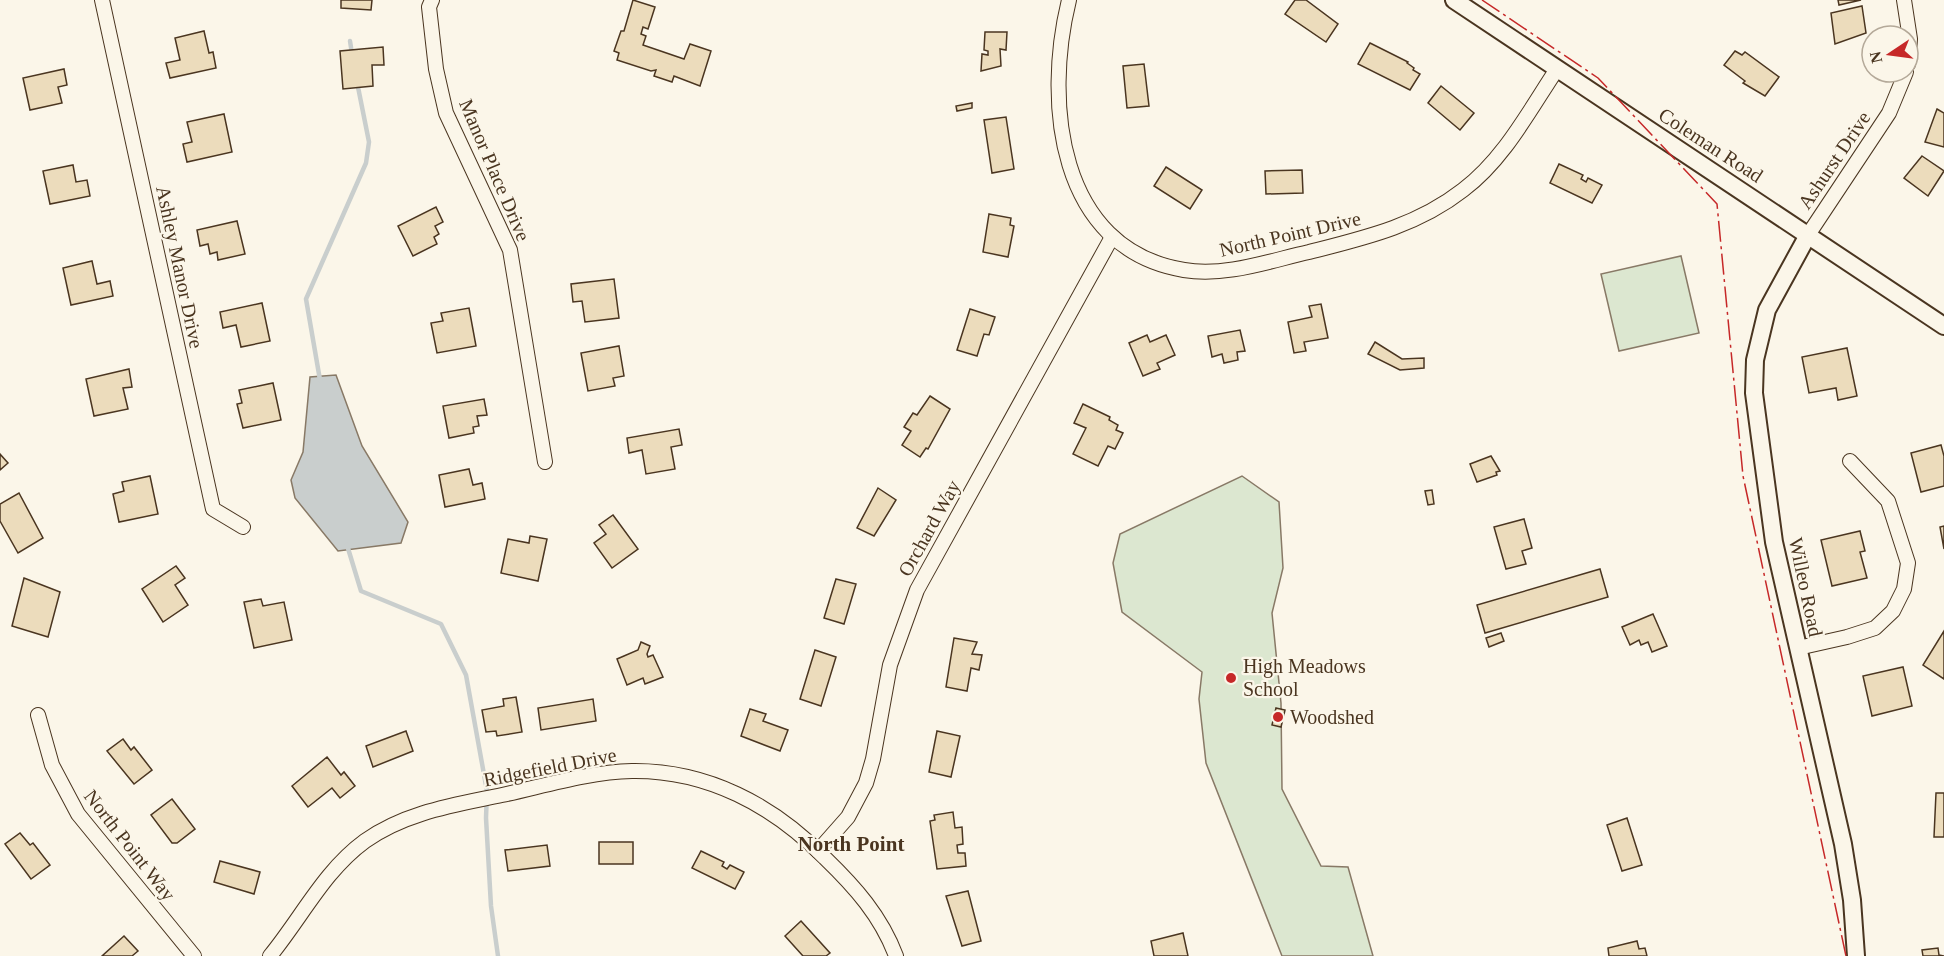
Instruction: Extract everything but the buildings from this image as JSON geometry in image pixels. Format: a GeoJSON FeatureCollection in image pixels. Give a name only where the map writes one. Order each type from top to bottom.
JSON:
{"type":"FeatureCollection","features":[{"type":"Feature","properties":{"kind":"street","name":"Ashley Manor Drive"},"geometry":{"type":"LineString","coordinates":[[102,0],[213,509],[243,527]]}},
{"type":"Feature","properties":{"kind":"street","name":"Manor Place Drive"},"geometry":{"type":"LineString","coordinates":[[432,0],[429,7],[436,69],[446,113],[510,250],[545,462]]}},
{"type":"Feature","properties":{"kind":"street","name":"North Point Drive"},"geometry":{"type":"LineString","coordinates":[[1069,0],[1062,28],[1059,74],[1067,162],[1084,203],[1112,237],[1133,251],[1158,263],[1184,270],[1211,272],[1239,268],[1394,230],[1440,207],[1482,174],[1508,143],[1557,69]]}},
{"type":"Feature","properties":{"kind":"street","name":"Coleman Road"},"geometry":{"type":"LineString","coordinates":[[1454,0],[1944,327]]}},
{"type":"Feature","properties":{"kind":"street"},"geometry":{"type":"LineString","coordinates":[[1904,0],[1908,24]]}},
{"type":"Feature","properties":{"kind":"street","name":"Ashurst Drive"},"geometry":{"type":"LineString","coordinates":[[1808,235],[1889,113],[1901,84]]}},
{"type":"Feature","properties":{"kind":"street","name":"Willeo Road"},"geometry":{"type":"LineString","coordinates":[[1808,235],[1767,310],[1758,341],[1754,375],[1756,419],[1768,506],[1843,844],[1852,900],[1856,956]]}},
{"type":"Feature","properties":{"kind":"street","name":"Orchard Way"},"geometry":{"type":"LineString","coordinates":[[818,851],[848,817],[866,783],[873,759],[890,665],[917,590],[1112,237]]}},
{"type":"Feature","properties":{"kind":"street"},"geometry":{"type":"LineString","coordinates":[[1798,648],[1875,628],[1893,611],[1904,589],[1908,563],[1888,501],[1850,461]]}},
{"type":"Feature","properties":{"kind":"street","name":"North Point Way"},"geometry":{"type":"LineString","coordinates":[[38,715],[52,765],[78,814],[194,956]]}},
{"type":"Feature","properties":{"kind":"street","name":"Ridgefield Drive"},"geometry":{"type":"LineString","coordinates":[[270,956],[327,877],[347,856],[387,828],[433,810],[597,775],[631,771],[661,772],[703,780],[757,803],[784,820],[854,886],[873,910],[896,956]]}},
{"type":"Feature","properties":{"kind":"green space"},"geometry":{"type":"Polygon","coordinates":[[[1681,256],[1699,333],[1619,351],[1601,274],[1681,256]]]}},
{"type":"Feature","properties":{"kind":"green space"},"geometry":{"type":"Polygon","coordinates":[[[1242,476],[1279,502],[1283,568],[1272,613],[1281,703],[1282,789],[1321,866],[1348,867],[1373,956],[1282,956],[1206,763],[1199,699],[1202,672],[1122,612],[1113,563],[1120,534],[1242,476]]]}},
{"type":"Feature","properties":{"kind":"shaded area"},"geometry":{"type":"Polygon","coordinates":[[[336,375],[362,446],[408,522],[401,543],[338,551],[295,498],[291,480],[303,452],[310,377],[336,375]]]}},
{"type":"Feature","properties":{"kind":"waterway"},"geometry":{"type":"LineString","coordinates":[[350,41],[352,54]]}},
{"type":"Feature","properties":{"kind":"waterway"},"geometry":{"type":"LineString","coordinates":[[320,380],[306,299],[366,163],[369,142],[357,82]]}},
{"type":"Feature","properties":{"kind":"waterway"},"geometry":{"type":"LineString","coordinates":[[347,545],[361,591],[441,624],[466,675],[487,791],[486,818],[491,906],[498,956]]}},
{"type":"Feature","properties":{"kind":"power"},"geometry":{"type":"LineString","coordinates":[[1482,0],[1598,78],[1717,204],[1743,476],[1846,956]]}},
{"type":"Feature","properties":{"kind":"place","name":"High Meadows School"},"geometry":{"type":"Point","coordinates":[1231,678]}},
{"type":"Feature","properties":{"kind":"place","name":"Woodshed"},"geometry":{"type":"Point","coordinates":[1278,717]}},
{"type":"Feature","properties":{"kind":"district","name":"North Point"},"geometry":{"type":"Point","coordinates":[851,844]}}]}
